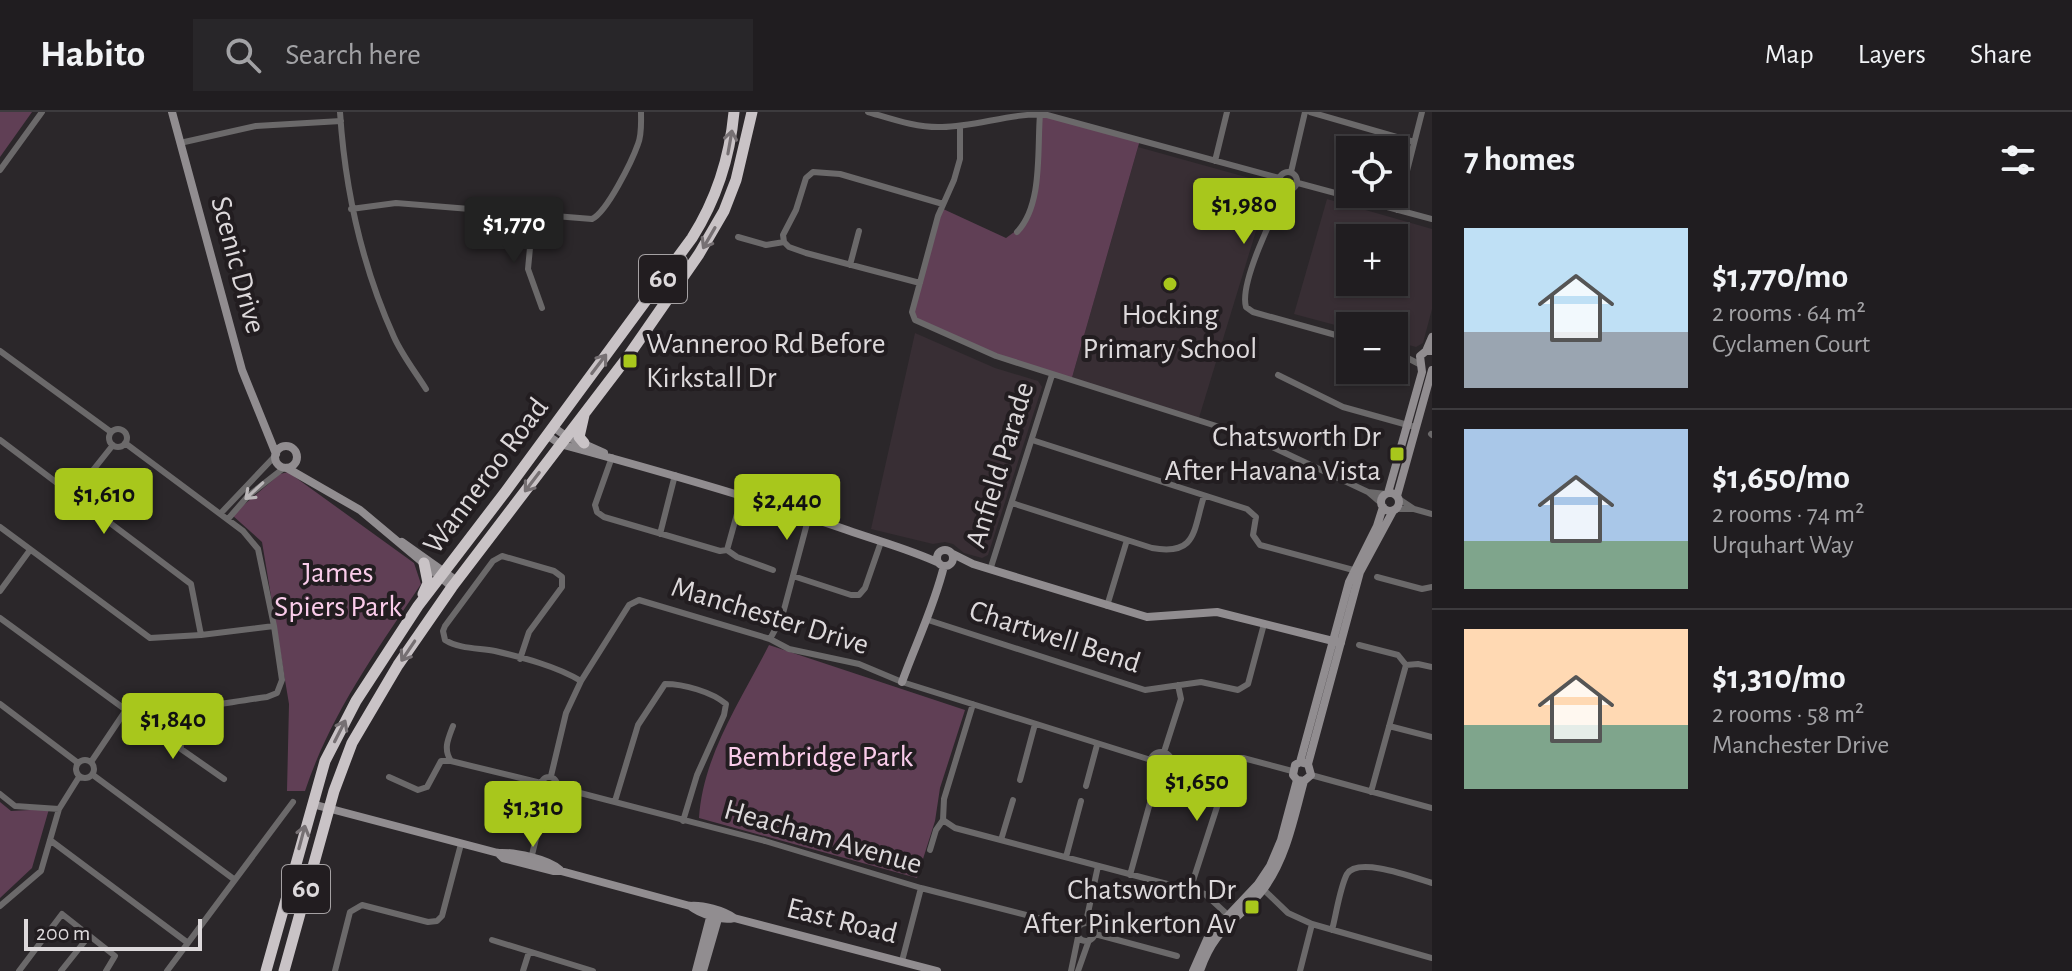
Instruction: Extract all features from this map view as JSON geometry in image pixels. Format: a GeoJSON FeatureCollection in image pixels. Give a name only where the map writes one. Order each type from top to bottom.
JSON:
{"type":"FeatureCollection","features":[{"type":"Feature","properties":{"kind":"highway","name":"Wanneroo Road"},"geometry":{"type":"LineString","coordinates":[[268,971],[312,804],[325,761],[339,732],[380,662],[418,606],[666,275],[698,227],[727,158],[734,112]]}},
{"type":"Feature","properties":{"kind":"highway","name":"Wanneroo Road"},"geometry":{"type":"LineString","coordinates":[[284,971],[329,808],[357,734],[398,665],[454,584],[678,287],[709,238],[736,180],[752,112]]}},
{"type":"Feature","properties":{"kind":"highway"},"geometry":{"type":"LineString","coordinates":[[584,443],[579,437],[587,407]]}},
{"type":"Feature","properties":{"kind":"highway"},"geometry":{"type":"LineString","coordinates":[[418,606],[428,583],[427,562],[448,560],[458,554]]}},
{"type":"Feature","properties":{"kind":"highway","name":"60"},"geometry":{"type":"LineString","coordinates":[[268,971],[279,947],[289,953]]}},
{"type":"Feature","properties":{"kind":"street"},"geometry":{"type":"LineString","coordinates":[[0,170],[42,112]]}},
{"type":"Feature","properties":{"kind":"street","name":"Scenic Drive"},"geometry":{"type":"LineString","coordinates":[[172,112],[242,370],[276,455]]}},
{"type":"Feature","properties":{"kind":"street"},"geometry":{"type":"LineString","coordinates":[[340,112],[351,209],[367,264],[394,340],[426,389]]}},
{"type":"Feature","properties":{"kind":"street"},"geometry":{"type":"LineString","coordinates":[[351,209],[396,203],[576,220],[597,217],[620,182],[639,143],[641,112]]}},
{"type":"Feature","properties":{"kind":"street"},"geometry":{"type":"LineString","coordinates":[[868,112],[927,126],[960,126],[996,116],[1040,114],[1279,178]]}},
{"type":"Feature","properties":{"kind":"street"},"geometry":{"type":"LineString","coordinates":[[1215,161],[1227,112]]}},
{"type":"Feature","properties":{"kind":"street"},"geometry":{"type":"LineString","coordinates":[[1291,172],[1308,112],[1414,142]]}},
{"type":"Feature","properties":{"kind":"street"},"geometry":{"type":"LineString","coordinates":[[1348,123],[1351,112]]}},
{"type":"Feature","properties":{"kind":"street"},"geometry":{"type":"LineString","coordinates":[[1397,210],[1422,112]]}},
{"type":"Feature","properties":{"kind":"street"},"geometry":{"type":"LineString","coordinates":[[1017,232],[1028,217],[1035,186],[1040,114]]}},
{"type":"Feature","properties":{"kind":"street"},"geometry":{"type":"LineString","coordinates":[[180,143],[256,126],[341,121]]}},
{"type":"Feature","properties":{"kind":"street"},"geometry":{"type":"LineString","coordinates":[[960,126],[960,159],[920,283],[912,312],[915,320],[996,356],[1251,437],[1368,492],[1432,514]]}},
{"type":"Feature","properties":{"kind":"street"},"geometry":{"type":"LineString","coordinates":[[920,283],[806,253],[789,247],[783,235],[796,210],[806,178],[813,172],[840,174],[943,204]]}},
{"type":"Feature","properties":{"kind":"street"},"geometry":{"type":"LineString","coordinates":[[1291,172],[1298,183],[1286,190],[1280,186],[1279,178],[1283,173],[1291,172]]}},
{"type":"Feature","properties":{"kind":"street"},"geometry":{"type":"LineString","coordinates":[[1298,183],[1432,219]]}},
{"type":"Feature","properties":{"kind":"street"},"geometry":{"type":"LineString","coordinates":[[1286,190],[1265,231],[1246,295],[1246,307],[1253,312],[1336,335]]}},
{"type":"Feature","properties":{"kind":"street"},"geometry":{"type":"LineString","coordinates":[[533,216],[528,269],[542,308]]}},
{"type":"Feature","properties":{"kind":"street"},"geometry":{"type":"LineString","coordinates":[[850,265],[859,231]]}},
{"type":"Feature","properties":{"kind":"street"},"geometry":{"type":"LineString","coordinates":[[738,237],[766,245],[784,242]]}},
{"type":"Feature","properties":{"kind":"street"},"geometry":{"type":"LineString","coordinates":[[1193,971],[1208,937],[1261,886],[1280,862],[1357,571],[1389,499],[1427,368],[1426,352],[1432,337]]}},
{"type":"Feature","properties":{"kind":"street"},"geometry":{"type":"LineString","coordinates":[[0,351],[111,432]]}},
{"type":"Feature","properties":{"kind":"street"},"geometry":{"type":"LineString","coordinates":[[1408,358],[1427,368]]}},
{"type":"Feature","properties":{"kind":"street","name":"Anfield Parade"},"geometry":{"type":"LineString","coordinates":[[991,567],[1052,375]]}},
{"type":"Feature","properties":{"kind":"street"},"geometry":{"type":"LineString","coordinates":[[1278,375],[1343,407],[1411,426]]}},
{"type":"Feature","properties":{"kind":"street","name":"Scenic Drive"},"geometry":{"type":"LineString","coordinates":[[266,428],[289,446]]}},
{"type":"Feature","properties":{"kind":"street"},"geometry":{"type":"LineString","coordinates":[[117,429],[123,431],[125,443],[113,445],[109,439],[111,432],[117,429]]}},
{"type":"Feature","properties":{"kind":"street"},"geometry":{"type":"LineString","coordinates":[[550,431],[563,440],[612,457],[809,516],[944,564],[991,567],[1107,606],[1155,618],[1217,612],[1337,642]]}},
{"type":"Feature","properties":{"kind":"street"},"geometry":{"type":"LineString","coordinates":[[0,440],[191,584],[201,635]]}},
{"type":"Feature","properties":{"kind":"street"},"geometry":{"type":"LineString","coordinates":[[563,440],[584,443],[612,457]]}},
{"type":"Feature","properties":{"kind":"street"},"geometry":{"type":"LineString","coordinates":[[1032,440],[1247,509],[1254,514],[1253,535],[1260,545],[1357,571]]}},
{"type":"Feature","properties":{"kind":"street"},"geometry":{"type":"LineString","coordinates":[[0,618],[126,710],[178,709],[277,693],[282,680],[258,549],[250,537],[221,513],[125,443]]}},
{"type":"Feature","properties":{"kind":"street"},"geometry":{"type":"LineString","coordinates":[[74,494],[113,445]]}},
{"type":"Feature","properties":{"kind":"street"},"geometry":{"type":"LineString","coordinates":[[221,513],[281,447],[289,446],[295,450],[309,479]]}},
{"type":"Feature","properties":{"kind":"street"},"geometry":{"type":"LineString","coordinates":[[276,455],[278,464],[360,510],[398,540],[408,544],[454,584]]}},
{"type":"Feature","properties":{"kind":"street"},"geometry":{"type":"LineString","coordinates":[[228,519],[248,496],[275,472],[294,464],[297,457]]}},
{"type":"Feature","properties":{"kind":"street"},"geometry":{"type":"LineString","coordinates":[[612,457],[595,505],[597,512],[604,517],[720,551],[727,550],[737,557],[773,570]]}},
{"type":"Feature","properties":{"kind":"street"},"geometry":{"type":"LineString","coordinates":[[660,534],[675,475]]}},
{"type":"Feature","properties":{"kind":"street"},"geometry":{"type":"LineString","coordinates":[[727,550],[742,496]]}},
{"type":"Feature","properties":{"kind":"street"},"geometry":{"type":"LineString","coordinates":[[1012,503],[1162,549],[1186,547],[1204,496]]}},
{"type":"Feature","properties":{"kind":"street"},"geometry":{"type":"LineString","coordinates":[[1389,499],[1395,510]]}},
{"type":"Feature","properties":{"kind":"street"},"geometry":{"type":"LineString","coordinates":[[1395,510],[1414,509]]}},
{"type":"Feature","properties":{"kind":"street"},"geometry":{"type":"LineString","coordinates":[[1357,571],[1395,510]]}},
{"type":"Feature","properties":{"kind":"street"},"geometry":{"type":"LineString","coordinates":[[770,639],[782,617],[809,516]]}},
{"type":"Feature","properties":{"kind":"street"},"geometry":{"type":"LineString","coordinates":[[0,527],[150,638],[274,626]]}},
{"type":"Feature","properties":{"kind":"street"},"geometry":{"type":"LineString","coordinates":[[1107,606],[1127,540]]}},
{"type":"Feature","properties":{"kind":"street"},"geometry":{"type":"LineString","coordinates":[[793,576],[859,595],[865,588],[881,542]]}},
{"type":"Feature","properties":{"kind":"street"},"geometry":{"type":"LineString","coordinates":[[0,591],[30,550]]}},
{"type":"Feature","properties":{"kind":"street"},"geometry":{"type":"LineString","coordinates":[[914,551],[947,550],[973,564]]}},
{"type":"Feature","properties":{"kind":"street"},"geometry":{"type":"LineString","coordinates":[[939,552],[944,564]]}},
{"type":"Feature","properties":{"kind":"street"},"geometry":{"type":"LineString","coordinates":[[902,682],[914,646],[928,620],[944,564],[953,554]]}},
{"type":"Feature","properties":{"kind":"street"},"geometry":{"type":"LineString","coordinates":[[520,659],[529,632],[562,587],[562,577],[554,571],[502,556],[493,561],[443,631],[443,636],[448,643],[494,651],[520,659],[565,672],[581,681]]}},
{"type":"Feature","properties":{"kind":"street"},"geometry":{"type":"LineString","coordinates":[[1377,577],[1422,589],[1432,587]]}},
{"type":"Feature","properties":{"kind":"street","name":"Manchester Drive"},"geometry":{"type":"LineString","coordinates":[[551,776],[566,713],[581,681],[629,605],[639,600],[770,639],[789,649],[859,664],[902,682],[1151,760]]}},
{"type":"Feature","properties":{"kind":"street","name":"Chartwell Bend"},"geometry":{"type":"LineString","coordinates":[[928,620],[1145,690],[1211,683],[1238,690],[1248,684],[1264,624]]}},
{"type":"Feature","properties":{"kind":"street"},"geometry":{"type":"LineString","coordinates":[[1359,645],[1398,655],[1406,665]]}},
{"type":"Feature","properties":{"kind":"street"},"geometry":{"type":"LineString","coordinates":[[1406,665],[1432,667]]}},
{"type":"Feature","properties":{"kind":"street"},"geometry":{"type":"LineString","coordinates":[[1371,792],[1406,665]]}},
{"type":"Feature","properties":{"kind":"street"},"geometry":{"type":"LineString","coordinates":[[615,801],[638,725],[665,684],[674,684],[718,697],[726,704],[697,775],[683,821]]}},
{"type":"Feature","properties":{"kind":"street"},"geometry":{"type":"LineString","coordinates":[[1164,752],[1181,699],[1178,685]]}},
{"type":"Feature","properties":{"kind":"street"},"geometry":{"type":"LineString","coordinates":[[0,704],[78,763]]}},
{"type":"Feature","properties":{"kind":"street"},"geometry":{"type":"LineString","coordinates":[[930,850],[936,830],[943,820],[948,786],[973,704]]}},
{"type":"Feature","properties":{"kind":"street"},"geometry":{"type":"LineString","coordinates":[[178,709],[181,749],[224,779]]}},
{"type":"Feature","properties":{"kind":"street"},"geometry":{"type":"LineString","coordinates":[[91,762],[126,710]]}},
{"type":"Feature","properties":{"kind":"street"},"geometry":{"type":"LineString","coordinates":[[1020,780],[1035,724]]}},
{"type":"Feature","properties":{"kind":"street"},"geometry":{"type":"LineString","coordinates":[[451,761],[446,754],[446,746],[453,726]]}},
{"type":"Feature","properties":{"kind":"street"},"geometry":{"type":"LineString","coordinates":[[1389,726],[1432,737]]}},
{"type":"Feature","properties":{"kind":"street"},"geometry":{"type":"LineString","coordinates":[[1086,786],[1097,745]]}},
{"type":"Feature","properties":{"kind":"street"},"geometry":{"type":"LineString","coordinates":[[1173,764],[1171,757],[1164,752],[1156,754],[1151,760],[1151,768],[1158,774],[1166,774],[1173,764],[1243,758],[1301,777],[1432,808]]}},
{"type":"Feature","properties":{"kind":"street"},"geometry":{"type":"LineString","coordinates":[[1190,890],[1228,773],[1228,759]]}},
{"type":"Feature","properties":{"kind":"street"},"geometry":{"type":"LineString","coordinates":[[79,777],[76,771],[78,763],[83,760],[91,762],[93,775]]}},
{"type":"Feature","properties":{"kind":"street"},"geometry":{"type":"LineString","coordinates":[[389,777],[418,790],[427,787],[441,761],[451,761],[541,783]]}},
{"type":"Feature","properties":{"kind":"street"},"geometry":{"type":"LineString","coordinates":[[1301,777],[1295,765],[1304,763]]}},
{"type":"Feature","properties":{"kind":"street"},"geometry":{"type":"LineString","coordinates":[[1130,875],[1158,774]]}},
{"type":"Feature","properties":{"kind":"street"},"geometry":{"type":"LineString","coordinates":[[79,777],[93,775]]}},
{"type":"Feature","properties":{"kind":"street"},"geometry":{"type":"LineString","coordinates":[[93,775],[235,880]]}},
{"type":"Feature","properties":{"kind":"street"},"geometry":{"type":"LineString","coordinates":[[541,783],[551,776],[557,781],[557,787],[547,793]]}},
{"type":"Feature","properties":{"kind":"street"},"geometry":{"type":"LineString","coordinates":[[0,906],[41,871],[59,809],[79,777]]}},
{"type":"Feature","properties":{"kind":"street"},"geometry":{"type":"LineString","coordinates":[[541,783],[547,793]]}},
{"type":"Feature","properties":{"kind":"street","name":"Heacham Avenue"},"geometry":{"type":"LineString","coordinates":[[557,787],[1077,928]]}},
{"type":"Feature","properties":{"kind":"street"},"geometry":{"type":"LineString","coordinates":[[531,862],[547,793]]}},
{"type":"Feature","properties":{"kind":"street"},"geometry":{"type":"LineString","coordinates":[[0,794],[15,806],[59,809]]}},
{"type":"Feature","properties":{"kind":"street"},"geometry":{"type":"LineString","coordinates":[[1001,840],[1013,800]]}},
{"type":"Feature","properties":{"kind":"street"},"geometry":{"type":"LineString","coordinates":[[1066,857],[1081,801]]}},
{"type":"Feature","properties":{"kind":"street"},"geometry":{"type":"LineString","coordinates":[[167,971],[293,802]]}},
{"type":"Feature","properties":{"kind":"street","name":"East Road"},"geometry":{"type":"LineString","coordinates":[[312,804],[556,866],[561,871],[690,906],[696,911],[937,971]]}},
{"type":"Feature","properties":{"kind":"street"},"geometry":{"type":"LineString","coordinates":[[943,820],[955,828],[1209,896],[1229,917]]}},
{"type":"Feature","properties":{"kind":"street"},"geometry":{"type":"LineString","coordinates":[[50,840],[188,943]]}},
{"type":"Feature","properties":{"kind":"street"},"geometry":{"type":"LineString","coordinates":[[335,971],[350,912],[356,906],[428,922],[437,921],[442,916],[461,844]]}},
{"type":"Feature","properties":{"kind":"street"},"geometry":{"type":"LineString","coordinates":[[1071,971],[1077,928],[1086,922],[1098,866]]}},
{"type":"Feature","properties":{"kind":"street"},"geometry":{"type":"LineString","coordinates":[[1332,930],[1348,874],[1355,867],[1368,866],[1432,883]]}},
{"type":"Feature","properties":{"kind":"street"},"geometry":{"type":"LineString","coordinates":[[1261,886],[1288,913],[1312,924],[1432,958]]}},
{"type":"Feature","properties":{"kind":"street"},"geometry":{"type":"LineString","coordinates":[[902,961],[921,888]]}},
{"type":"Feature","properties":{"kind":"street"},"geometry":{"type":"LineString","coordinates":[[19,971],[62,914],[115,956],[106,971]]}},
{"type":"Feature","properties":{"kind":"street"},"geometry":{"type":"LineString","coordinates":[[696,971],[715,914]]}},
{"type":"Feature","properties":{"kind":"street"},"geometry":{"type":"LineString","coordinates":[[703,971],[715,914]]}},
{"type":"Feature","properties":{"kind":"street"},"geometry":{"type":"LineString","coordinates":[[1200,971],[1213,941],[1229,917]]}},
{"type":"Feature","properties":{"kind":"street"},"geometry":{"type":"LineString","coordinates":[[1086,922],[1092,925],[1095,934]]}},
{"type":"Feature","properties":{"kind":"street"},"geometry":{"type":"LineString","coordinates":[[1300,971],[1312,924]]}},
{"type":"Feature","properties":{"kind":"street"},"geometry":{"type":"LineString","coordinates":[[1078,971],[1089,940],[1095,934]]}},
{"type":"Feature","properties":{"kind":"street"},"geometry":{"type":"LineString","coordinates":[[1095,934],[1177,956]]}},
{"type":"Feature","properties":{"kind":"street"},"geometry":{"type":"LineString","coordinates":[[61,971],[89,936]]}},
{"type":"Feature","properties":{"kind":"street"},"geometry":{"type":"LineString","coordinates":[[1078,937],[1089,940]]}},
{"type":"Feature","properties":{"kind":"street"},"geometry":{"type":"LineString","coordinates":[[492,940],[593,971]]}},
{"type":"Feature","properties":{"kind":"street"},"geometry":{"type":"LineString","coordinates":[[523,971],[529,952]]}},
{"type":"Feature","properties":{"kind":"shaded area","name":"Hocking Primary School"},"geometry":{"type":"Polygon","coordinates":[[[1138,147],[1271,184],[1272,195],[1256,231],[1198,421],[1071,381],[1138,147]]]}},
{"type":"Feature","properties":{"kind":"shaded area"},"geometry":{"type":"Polygon","coordinates":[[[1327,199],[1336,202],[1336,208],[1358,208],[1432,229],[1432,309],[1423,343],[1416,347],[1408,345],[1408,312],[1336,312],[1336,325],[1294,314],[1327,199]]]}},
{"type":"Feature","properties":{"kind":"shaded area"},"geometry":{"type":"Polygon","coordinates":[[[915,333],[995,368],[1038,381],[1042,387],[988,555],[982,558],[964,553],[953,544],[933,544],[871,529],[915,333]]]}},
{"type":"Feature","properties":{"kind":"green space"},"geometry":{"type":"Polygon","coordinates":[[[0,112],[32,112],[0,157],[0,112]]]}},
{"type":"Feature","properties":{"kind":"green space"},"geometry":{"type":"Polygon","coordinates":[[[1040,114],[1140,140],[1071,381],[996,356],[919,323],[912,311],[941,208],[1006,238],[1024,225],[1035,186],[1040,114]]]}},
{"type":"Feature","properties":{"kind":"green space","name":"James Spiers Park"},"geometry":{"type":"Polygon","coordinates":[[[288,472],[414,563],[421,584],[341,709],[305,791],[287,791],[289,704],[262,542],[232,515],[280,474],[288,472]]]}},
{"type":"Feature","properties":{"kind":"green space","name":"Bembridge Park"},"geometry":{"type":"Polygon","coordinates":[[[769,645],[965,710],[940,788],[935,821],[917,878],[699,818],[702,795],[716,750],[769,645]]]}},
{"type":"Feature","properties":{"kind":"green space"},"geometry":{"type":"Polygon","coordinates":[[[0,802],[11,811],[49,809],[32,868],[0,898],[0,802]]]}},
{"type":"Feature","properties":{"kind":"place","name":"Hocking Primary School"},"geometry":{"type":"Point","coordinates":[1170,284]}},
{"type":"Feature","properties":{"kind":"place","name":"Wanneroo Rd Before Kirkstall Dr"},"geometry":{"type":"Point","coordinates":[630,361]}},
{"type":"Feature","properties":{"kind":"place","name":"Chatsworth Dr After Havana Vista"},"geometry":{"type":"Point","coordinates":[1397,454]}},
{"type":"Feature","properties":{"kind":"place","name":"Chatsworth Dr After Pinkerton Av"},"geometry":{"type":"Point","coordinates":[1252,907]}}]}
